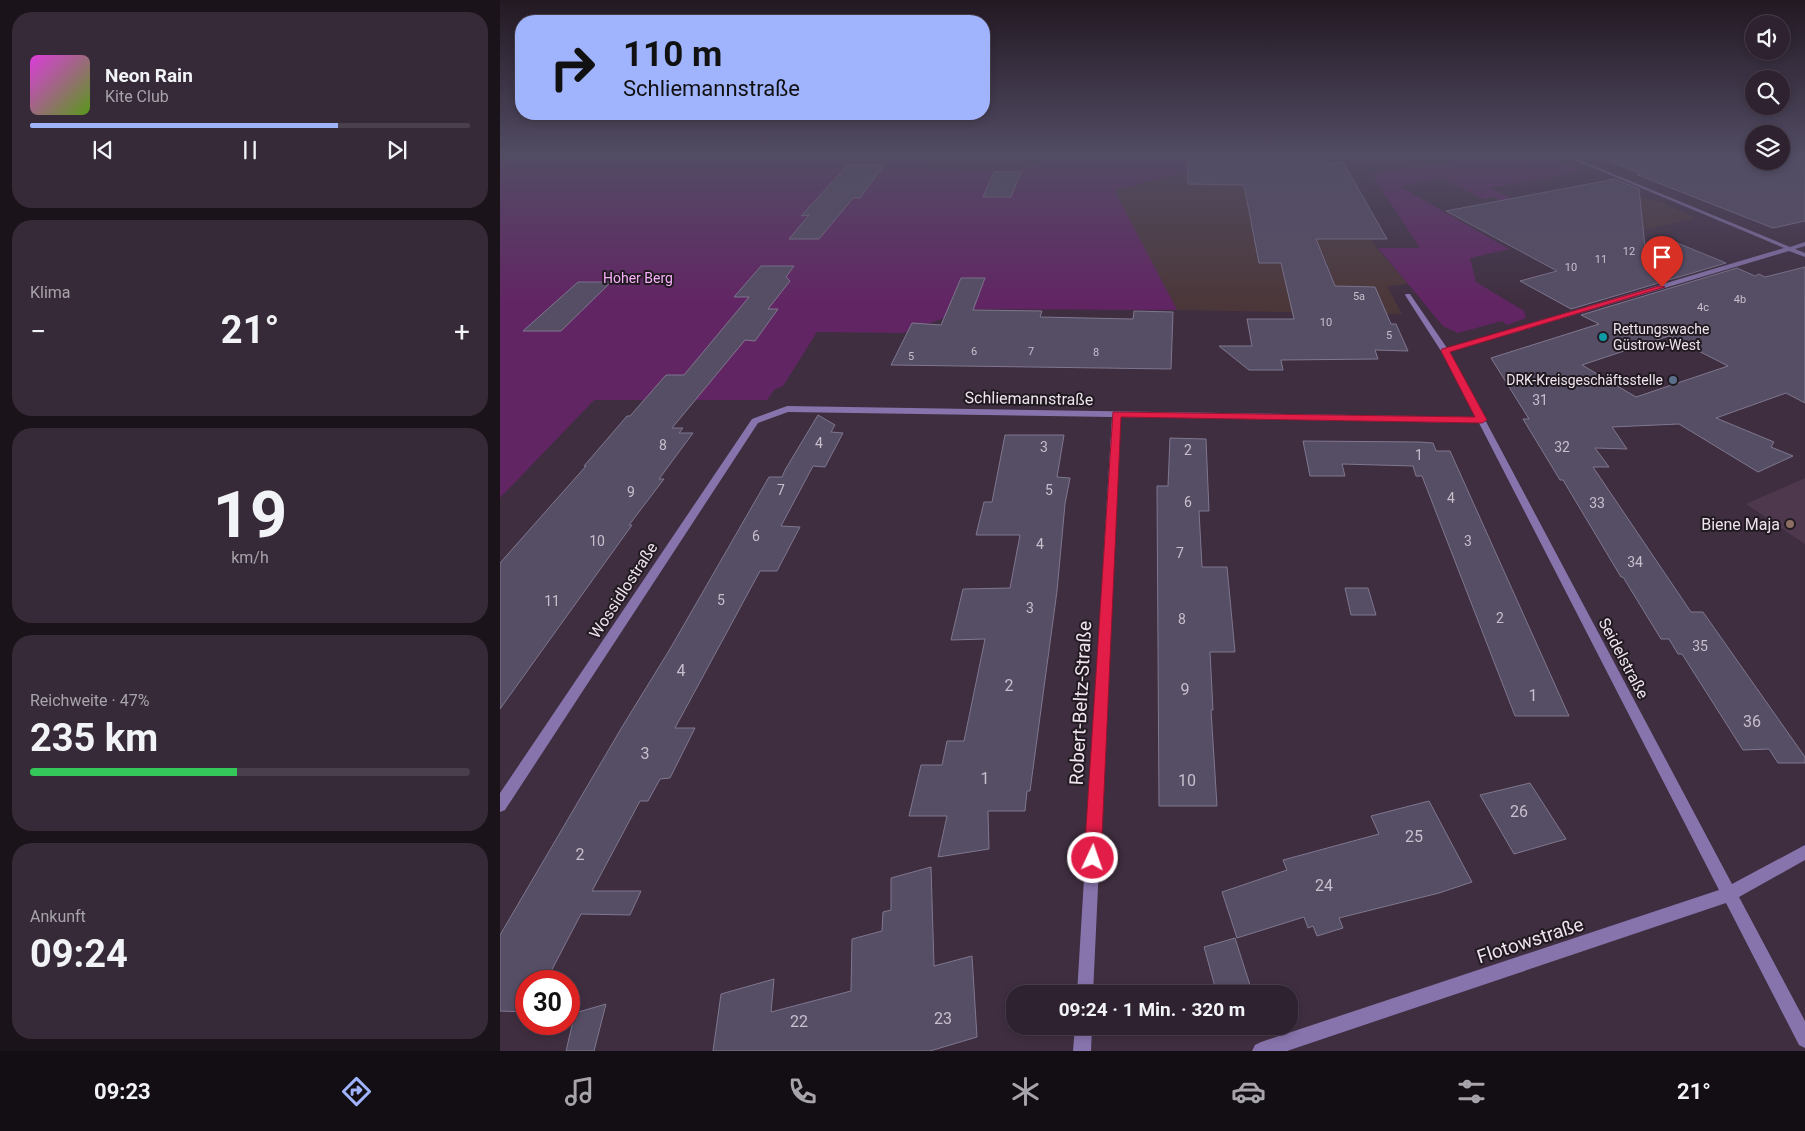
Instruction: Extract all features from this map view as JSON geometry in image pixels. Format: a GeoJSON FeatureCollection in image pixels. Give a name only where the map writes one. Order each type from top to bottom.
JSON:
{"type":"FeatureCollection","features":[{"type":"Feature","properties":{"kind":"street"},"geometry":{"type":"LineString","coordinates":[[1685,205],[1805,256]]}},
{"type":"Feature","properties":{"kind":"street"},"geometry":{"type":"LineString","coordinates":[[1445,351],[1805,244]]}},
{"type":"Feature","properties":{"kind":"street","name":"Seidelstraße"},"geometry":{"type":"LineString","coordinates":[[1408,295],[1445,351],[1482,420],[1805,1039]]}},
{"type":"Feature","properties":{"kind":"street","name":"Schliemannstraße"},"geometry":{"type":"LineString","coordinates":[[786,409],[1482,420]]}},
{"type":"Feature","properties":{"kind":"street","name":"Wossidlostraße"},"geometry":{"type":"LineString","coordinates":[[500,805],[755,420],[786,409]]}},
{"type":"Feature","properties":{"kind":"street","name":"Robert-Beltz-Straße"},"geometry":{"type":"LineString","coordinates":[[1085,985],[1116,414]]}},
{"type":"Feature","properties":{"kind":"street","name":"Flotowstraße"},"geometry":{"type":"LineString","coordinates":[[1261,1051],[1730,894],[1805,852]]}},
{"type":"Feature","properties":{"kind":"street"},"geometry":{"type":"LineString","coordinates":[[1082,1051],[1083,1035]]}},
{"type":"Feature","properties":{"kind":"shaded area"},"geometry":{"type":"Polygon","coordinates":[[[1121,205],[1353,205],[1376,247],[1408,284],[1387,286],[1402,314],[1177,310],[1121,205]]]}},
{"type":"Feature","properties":{"kind":"shaded area"},"geometry":{"type":"Polygon","coordinates":[[[1545,205],[1667,205],[1696,218],[1612,238],[1545,205]]]}},
{"type":"Feature","properties":{"kind":"shaded area","name":"Biene Maja"},"geometry":{"type":"Polygon","coordinates":[[[1805,478],[1805,544],[1746,504],[1805,478]]]}},
{"type":"Feature","properties":{"kind":"green space","name":"Hoher Berg"},"geometry":{"type":"Polygon","coordinates":[[[500,205],[1122,205],[1177,310],[969,309],[903,333],[817,332],[783,386],[774,390],[767,400],[594,400],[500,498],[500,205]]]}},
{"type":"Feature","properties":{"kind":"green space"},"geometry":{"type":"Polygon","coordinates":[[[1392,205],[1432,205],[1509,249],[1470,258],[1476,282],[1524,311],[1526,318],[1507,325],[1502,321],[1458,333],[1443,326],[1378,248],[1420,248],[1392,205]]]}},
{"type":"Feature","properties":{"kind":"green space"},"geometry":{"type":"Polygon","coordinates":[[[1509,205],[1525,205],[1592,237],[1569,235],[1509,205]]]}},
{"type":"Feature","properties":{"kind":"building"},"geometry":{"type":"Polygon","coordinates":[[[811,205],[847,205],[819,239],[789,239],[809,215],[801,216],[811,205]]]}},
{"type":"Feature","properties":{"kind":"building"},"geometry":{"type":"Polygon","coordinates":[[[1248,205],[1368,205],[1387,239],[1316,239],[1335,286],[1375,287],[1391,324],[1396,324],[1408,351],[1375,350],[1378,359],[1281,360],[1283,370],[1249,370],[1219,346],[1252,346],[1247,319],[1294,319],[1281,263],[1259,263],[1248,205]]]}},
{"type":"Feature","properties":{"kind":"building"},"geometry":{"type":"Polygon","coordinates":[[[1477,205],[1641,205],[1645,247],[1670,240],[1726,263],[1571,309],[1520,281],[1557,271],[1446,211],[1477,205]]]}},
{"type":"Feature","properties":{"kind":"building"},"geometry":{"type":"Polygon","coordinates":[[[1715,205],[1805,205],[1805,221],[1773,228],[1715,205]]]}},
{"type":"Feature","properties":{"kind":"building"},"geometry":{"type":"Polygon","coordinates":[[[761,266],[794,266],[786,277],[790,281],[768,309],[778,309],[755,341],[745,340],[672,428],[683,428],[679,433],[693,433],[659,479],[664,479],[629,525],[632,525],[500,709],[500,563],[586,466],[584,466],[627,416],[630,416],[666,375],[684,375],[749,297],[734,297],[761,266]]]}},
{"type":"Feature","properties":{"kind":"building"},"geometry":{"type":"Polygon","coordinates":[[[1805,267],[1805,403],[1786,393],[1716,418],[1774,442],[1771,447],[1793,456],[1758,472],[1679,424],[1612,427],[1627,449],[1595,448],[1609,467],[1593,467],[1691,612],[1703,612],[1805,757],[1805,763],[1778,763],[1769,749],[1743,750],[1682,654],[1678,654],[1669,639],[1661,639],[1623,577],[1621,577],[1563,480],[1560,480],[1523,419],[1529,419],[1491,358],[1599,324],[1581,315],[1737,268],[1755,276],[1759,274],[1765,277],[1805,267]],[[1669,336],[1582,365],[1636,397],[1728,366],[1669,336]]]}},
{"type":"Feature","properties":{"kind":"building"},"geometry":{"type":"Polygon","coordinates":[[[961,278],[985,278],[973,310],[1042,311],[1040,317],[1133,319],[1134,311],[1173,312],[1171,369],[891,365],[912,323],[941,325],[961,278]]]}},
{"type":"Feature","properties":{"kind":"building"},"geometry":{"type":"Polygon","coordinates":[[[578,282],[611,282],[561,331],[523,331],[578,282]]]}},
{"type":"Feature","properties":{"kind":"building"},"geometry":{"type":"Polygon","coordinates":[[[818,415],[835,425],[831,432],[843,433],[825,467],[813,466],[781,526],[800,527],[777,571],[760,571],[675,728],[695,728],[670,778],[660,779],[648,801],[640,801],[592,891],[641,891],[630,915],[581,914],[552,970],[515,970],[515,1012],[500,1011],[500,935],[670,649],[769,477],[782,477],[818,415]]]}},
{"type":"Feature","properties":{"kind":"building"},"geometry":{"type":"Polygon","coordinates":[[[1005,435],[1064,435],[1057,477],[1070,478],[1065,504],[1057,591],[1030,791],[1027,791],[1025,811],[988,811],[989,849],[938,857],[947,816],[909,816],[921,765],[942,765],[947,741],[964,741],[985,639],[951,640],[963,589],[1010,588],[1020,535],[976,535],[984,502],[992,502],[1005,435]]]}},
{"type":"Feature","properties":{"kind":"building"},"geometry":{"type":"Polygon","coordinates":[[[1170,438],[1206,439],[1209,511],[1199,511],[1202,567],[1227,567],[1235,652],[1210,652],[1213,710],[1211,710],[1217,806],[1159,806],[1157,486],[1168,486],[1170,438]]]}},
{"type":"Feature","properties":{"kind":"building"},"geometry":{"type":"Polygon","coordinates":[[[1303,441],[1420,442],[1433,443],[1436,451],[1450,451],[1569,716],[1515,716],[1422,476],[1416,476],[1413,466],[1342,464],[1345,476],[1310,476],[1303,441]]]}},
{"type":"Feature","properties":{"kind":"building"},"geometry":{"type":"Polygon","coordinates":[[[1345,588],[1368,588],[1376,615],[1351,615],[1345,588]]]}},
{"type":"Feature","properties":{"kind":"building"},"geometry":{"type":"Polygon","coordinates":[[[1530,783],[1566,839],[1514,854],[1480,795],[1530,783]]]}},
{"type":"Feature","properties":{"kind":"building"},"geometry":{"type":"Polygon","coordinates":[[[1429,801],[1472,882],[1439,893],[1339,918],[1343,928],[1317,936],[1313,926],[1308,928],[1304,917],[1237,938],[1222,892],[1287,870],[1283,860],[1379,834],[1371,816],[1429,801]]]}},
{"type":"Feature","properties":{"kind":"building"},"geometry":{"type":"Polygon","coordinates":[[[931,867],[934,966],[972,956],[977,1037],[930,1051],[713,1051],[721,994],[774,979],[771,1012],[851,991],[852,939],[882,931],[883,912],[891,910],[891,878],[931,867]]]}},
{"type":"Feature","properties":{"kind":"building"},"geometry":{"type":"Polygon","coordinates":[[[1235,938],[1250,985],[1215,985],[1204,947],[1235,938]]]}},
{"type":"Feature","properties":{"kind":"building"},"geometry":{"type":"Polygon","coordinates":[[[606,1004],[594,1051],[566,1051],[570,1035],[580,1035],[580,1012],[606,1004]]]}},
{"type":"Feature","properties":{"kind":"place","name":"Rettungswache Güstrow-West"},"geometry":{"type":"Point","coordinates":[1603,337]}},
{"type":"Feature","properties":{"kind":"place","name":"DRK-Kreisgeschäftsstelle"},"geometry":{"type":"Point","coordinates":[1673,380]}},
{"type":"Feature","properties":{"kind":"place","name":"Biene Maja"},"geometry":{"type":"Point","coordinates":[1790,524]}},
{"type":"Feature","properties":{"kind":"route"},"geometry":{"type":"LineString","coordinates":[[1093,858],[1116,414],[1482,420],[1445,351],[1662,287]]}}]}
